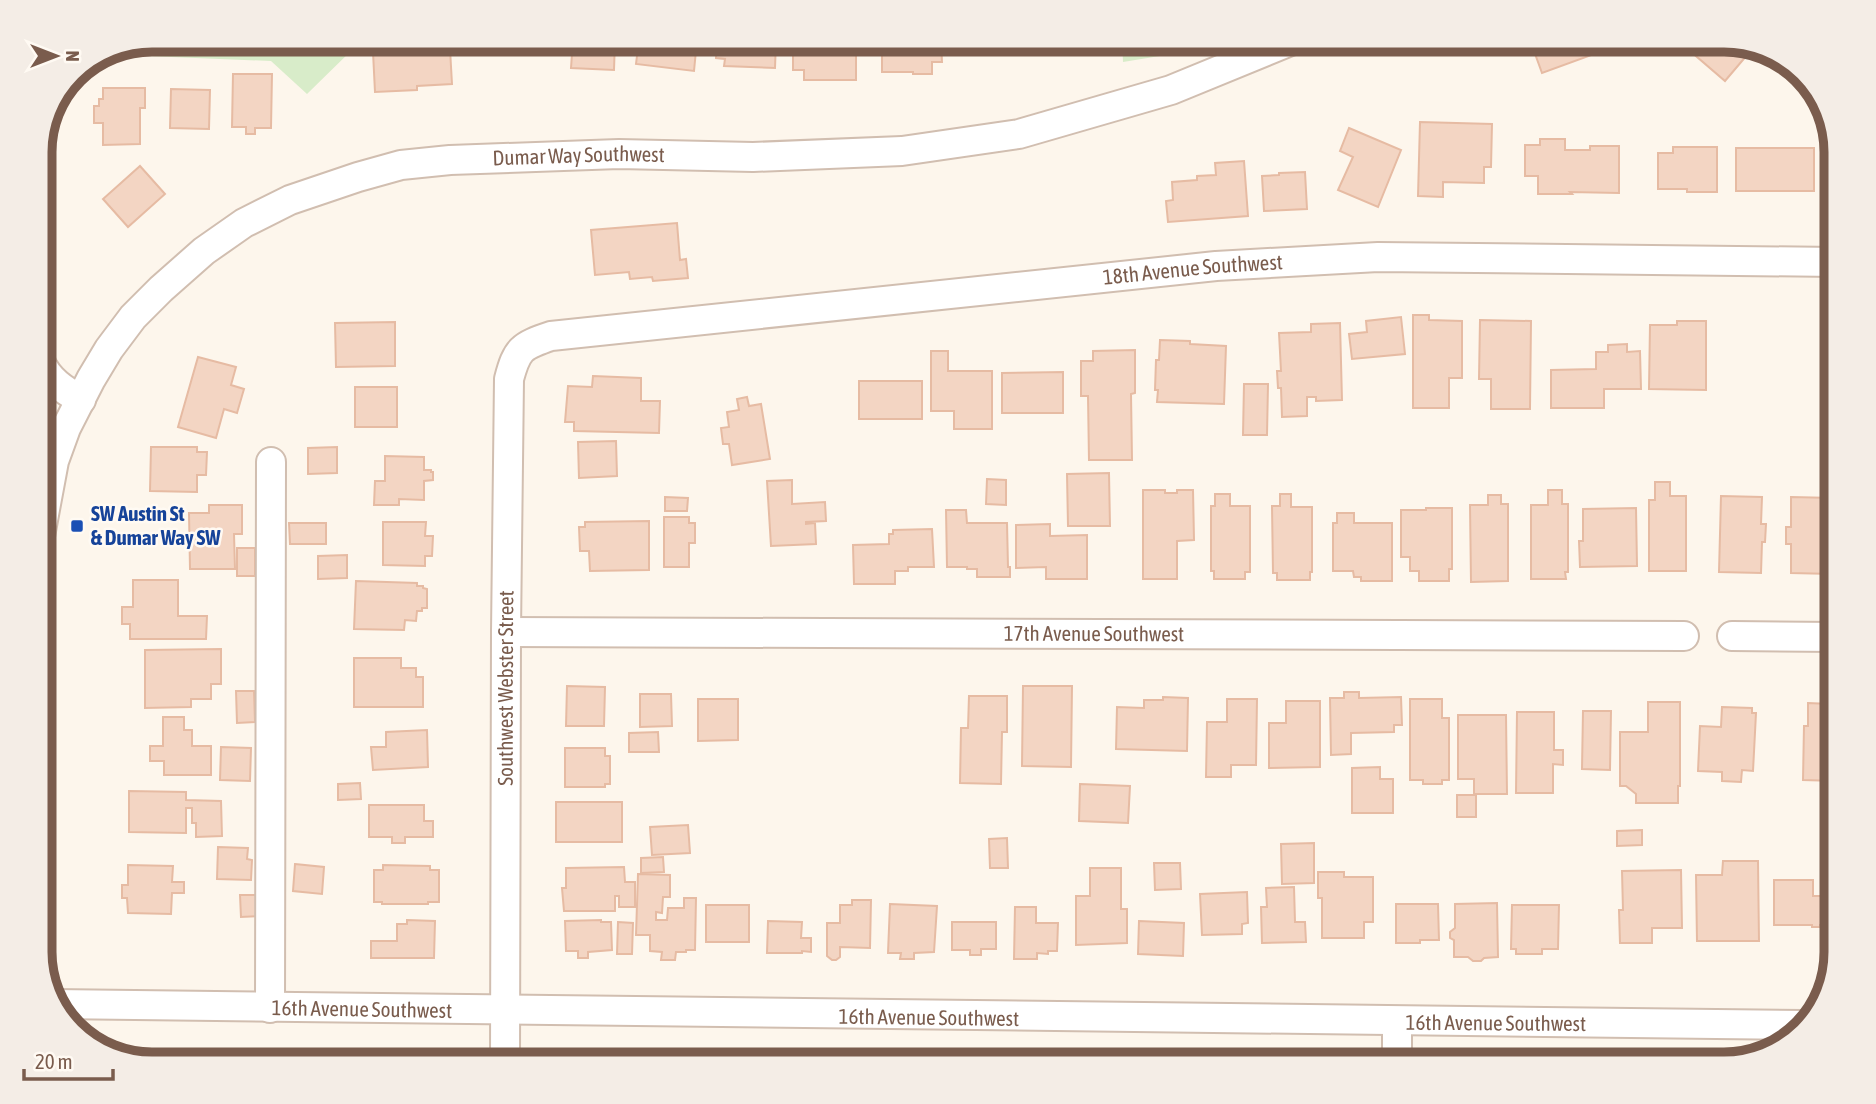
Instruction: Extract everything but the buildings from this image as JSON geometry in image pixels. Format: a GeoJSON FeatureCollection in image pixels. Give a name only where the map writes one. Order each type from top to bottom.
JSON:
{"type":"FeatureCollection","features":[{"type":"Feature","properties":{"kind":"street","name":"Dumar Way Southwest"},"geometry":{"type":"LineString","coordinates":[[53,466],[66,428],[91,379],[133,317],[204,251],[244,223],[290,200],[401,165],[463,159],[619,154],[754,157],[902,151],[1019,134],[1171,90],[1264,52]]}},
{"type":"Feature","properties":{"kind":"street","name":"18th Avenue Southwest"},"geometry":{"type":"LineString","coordinates":[[551,337],[1216,266],[1378,257],[1823,262]]}},
{"type":"Feature","properties":{"kind":"street","name":"Southwest Webster Street"},"geometry":{"type":"LineString","coordinates":[[505,1052],[509,379],[514,358],[526,345],[551,337]]}},
{"type":"Feature","properties":{"kind":"street"},"geometry":{"type":"LineString","coordinates":[[53,380],[81,400]]}},
{"type":"Feature","properties":{"kind":"street"},"geometry":{"type":"LineString","coordinates":[[270,1008],[271,462]]}},
{"type":"Feature","properties":{"kind":"street","name":"17th Avenue Southwest"},"geometry":{"type":"LineString","coordinates":[[506,632],[1684,636]]}},
{"type":"Feature","properties":{"kind":"street"},"geometry":{"type":"LineString","coordinates":[[1732,636],[1824,637]]}},
{"type":"Feature","properties":{"kind":"street","name":"16th Avenue Southwest"},"geometry":{"type":"LineString","coordinates":[[68,1004],[505,1013],[1791,1025]]}},
{"type":"Feature","properties":{"kind":"street"},"geometry":{"type":"LineString","coordinates":[[1396,1023],[1396,1052]]}},
{"type":"Feature","properties":{"kind":"green space"},"geometry":{"type":"Polygon","coordinates":[[[152,52],[350,52],[307,94],[271,61],[147,56],[146,53],[152,52]]]}},
{"type":"Feature","properties":{"kind":"green space"},"geometry":{"type":"Polygon","coordinates":[[[1123,52],[1184,52],[1123,62],[1123,52]]]}},
{"type":"Feature","properties":{"kind":"place","name":"SW Austin St & Dumar Way SW"},"geometry":{"type":"Point","coordinates":[77,526]}}]}
